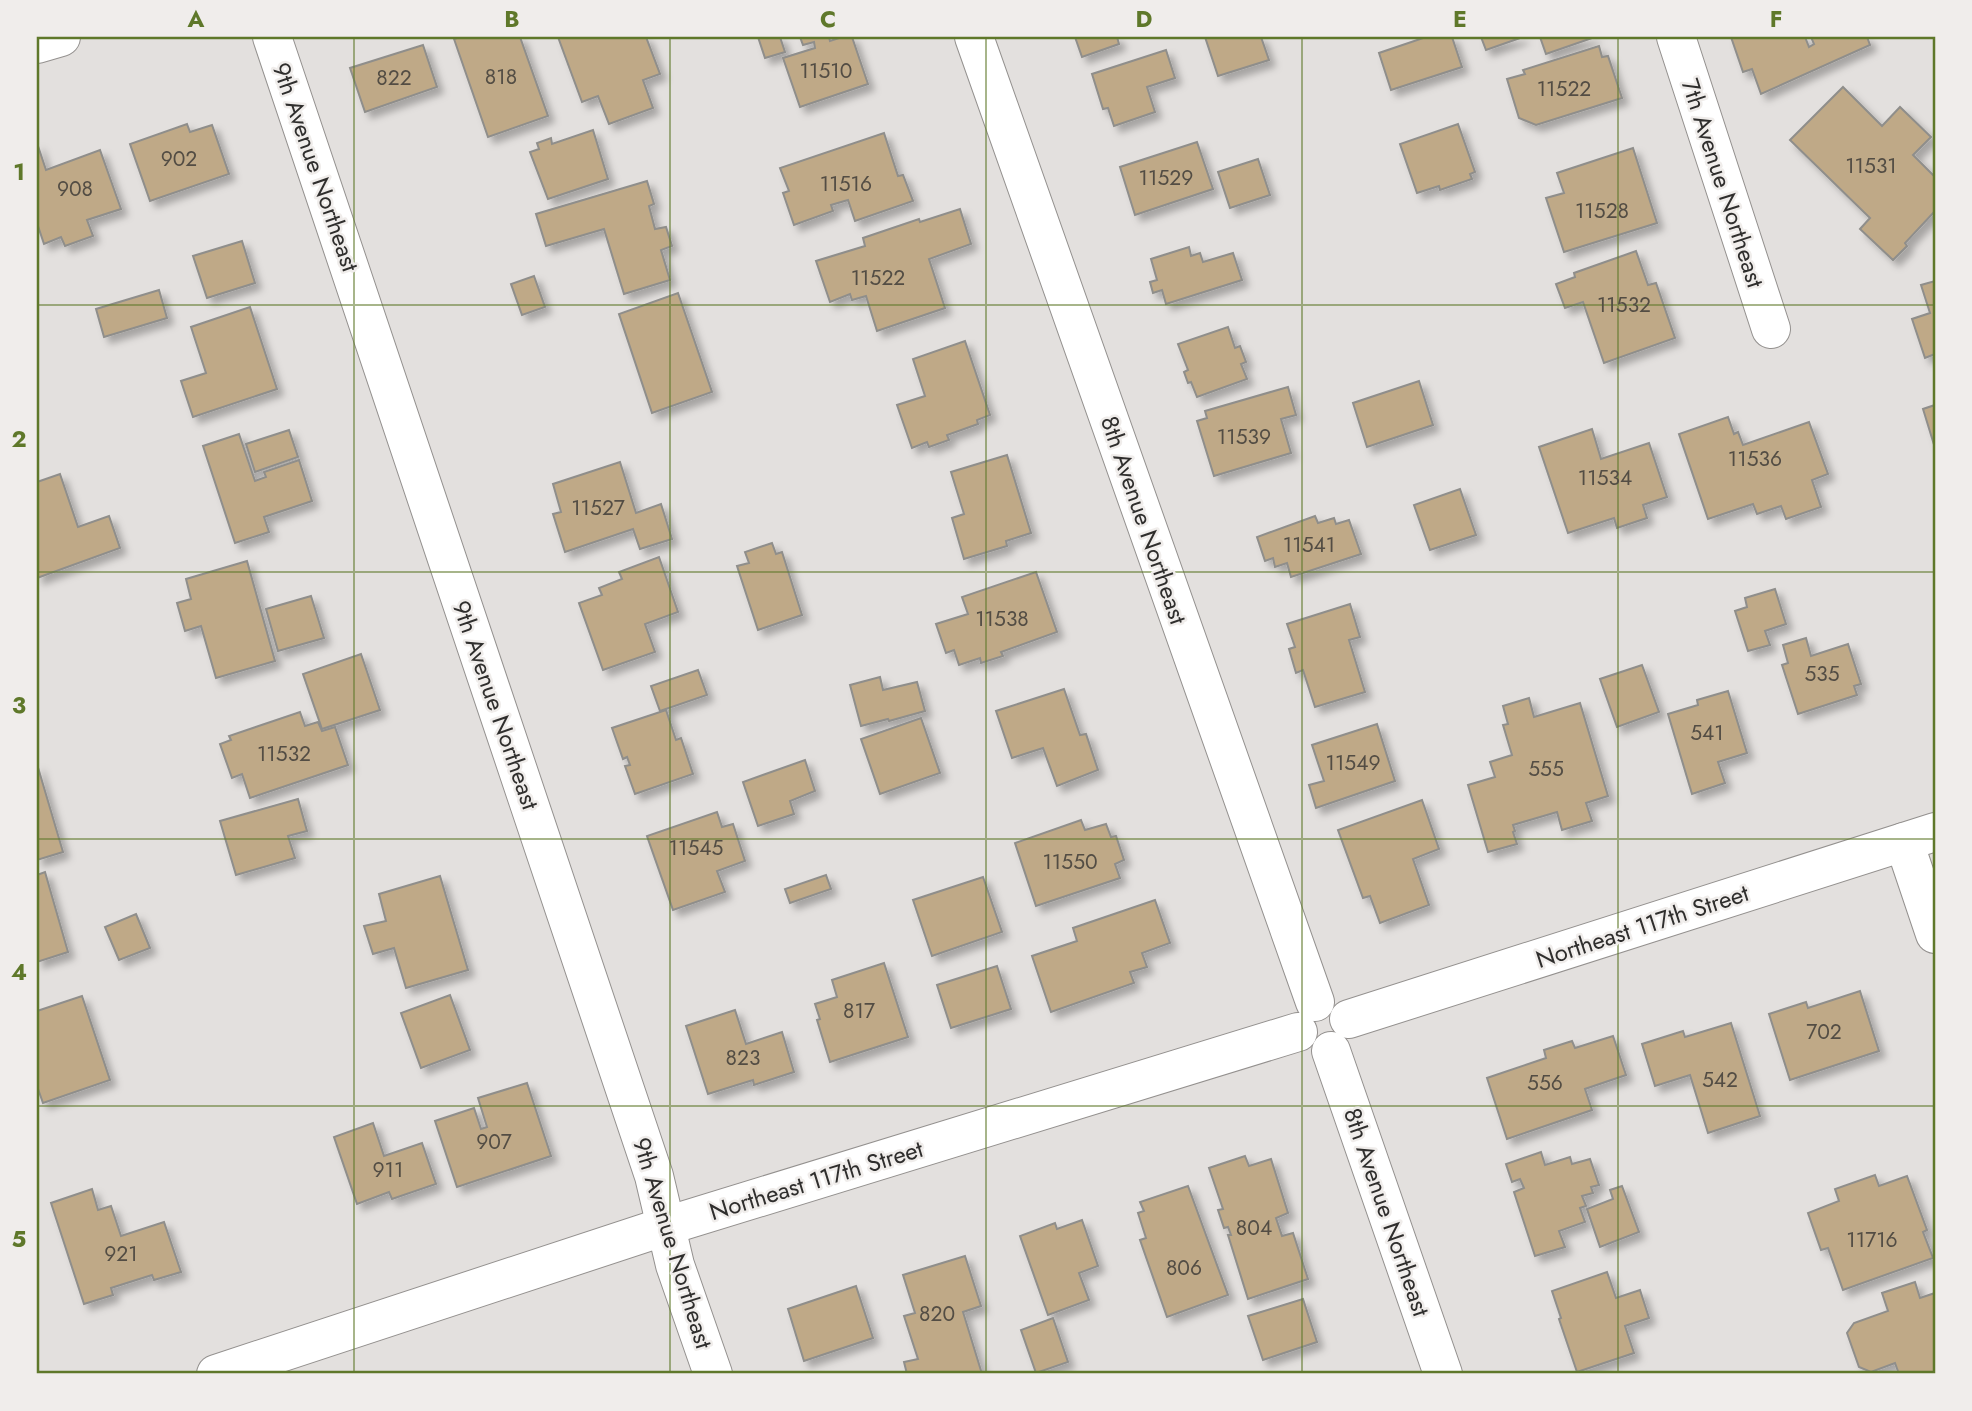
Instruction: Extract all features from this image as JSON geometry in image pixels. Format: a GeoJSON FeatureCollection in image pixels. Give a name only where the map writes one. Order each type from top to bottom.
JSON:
{"type":"FeatureCollection","features":[{"type":"Feature","properties":{"kind":"street"},"geometry":{"type":"LineString","coordinates":[[37,44],[61,37]]}},
{"type":"Feature","properties":{"kind":"street","name":"9th Avenue Northeast"},"geometry":{"type":"LineString","coordinates":[[272,37],[649,1163],[675,1265],[713,1374]]}},
{"type":"Feature","properties":{"kind":"street","name":"8th Avenue Northeast"},"geometry":{"type":"LineString","coordinates":[[974,37],[1307,1017]]}},
{"type":"Feature","properties":{"kind":"street","name":"7th Avenue Northeast"},"geometry":{"type":"LineString","coordinates":[[1676,37],[1770,329]]}},
{"type":"Feature","properties":{"kind":"street"},"geometry":{"type":"LineString","coordinates":[[1919,837],[1935,934]]}},
{"type":"Feature","properties":{"kind":"street","name":"Northeast 117th Street"},"geometry":{"type":"LineString","coordinates":[[1340,1035],[1919,837]]}},
{"type":"Feature","properties":{"kind":"street"},"geometry":{"type":"LineString","coordinates":[[1307,1017],[1328,1000],[1335,1002],[1342,1008],[1340,1035]]}},
{"type":"Feature","properties":{"kind":"street","name":"Northeast 117th Street"},"geometry":{"type":"LineString","coordinates":[[216,1374],[1307,1017]]}},
{"type":"Feature","properties":{"kind":"street","name":"8th Avenue Northeast"},"geometry":{"type":"LineString","coordinates":[[1340,1035],[1443,1374]]}},
{"type":"Feature","properties":{"kind":"building"},"geometry":{"type":"Polygon","coordinates":[[[520,37],[548,116],[488,137],[454,39],[520,37]]]}},
{"type":"Feature","properties":{"kind":"building"},"geometry":{"type":"Polygon","coordinates":[[[558,37],[646,37],[660,74],[643,80],[653,108],[609,124],[598,96],[582,102],[558,37]]]}},
{"type":"Feature","properties":{"kind":"building"},"geometry":{"type":"Polygon","coordinates":[[[758,37],[780,37],[785,52],[765,58],[758,37]]]}},
{"type":"Feature","properties":{"kind":"building"},"geometry":{"type":"Polygon","coordinates":[[[800,37],[829,37],[830,41],[852,37],[868,84],[800,107],[783,58],[815,48],[814,42],[803,45],[800,37]]]}},
{"type":"Feature","properties":{"kind":"building"},"geometry":{"type":"Polygon","coordinates":[[[1075,37],[1117,37],[1119,44],[1082,57],[1075,37]]]}},
{"type":"Feature","properties":{"kind":"building"},"geometry":{"type":"Polygon","coordinates":[[[1205,37],[1261,37],[1269,60],[1218,76],[1205,37]]]}},
{"type":"Feature","properties":{"kind":"building"},"geometry":{"type":"Polygon","coordinates":[[[1426,37],[1452,37],[1462,67],[1391,90],[1379,53],[1426,37]]]}},
{"type":"Feature","properties":{"kind":"building"},"geometry":{"type":"Polygon","coordinates":[[[1481,37],[1523,37],[1486,50],[1481,37]]]}},
{"type":"Feature","properties":{"kind":"building"},"geometry":{"type":"Polygon","coordinates":[[[1540,37],[1595,37],[1546,54],[1540,37]]]}},
{"type":"Feature","properties":{"kind":"building"},"geometry":{"type":"Polygon","coordinates":[[[1731,37],[1805,37],[1809,47],[1814,44],[1811,37],[1867,37],[1870,45],[1761,94],[1752,69],[1743,72],[1731,37]]]}},
{"type":"Feature","properties":{"kind":"building"},"geometry":{"type":"Polygon","coordinates":[[[423,45],[437,87],[365,112],[350,68],[423,45]]]}},
{"type":"Feature","properties":{"kind":"building"},"geometry":{"type":"Polygon","coordinates":[[[1599,46],[1602,57],[1608,56],[1622,98],[1536,125],[1519,118],[1507,79],[1525,74],[1523,70],[1599,46]]]}},
{"type":"Feature","properties":{"kind":"building"},"geometry":{"type":"Polygon","coordinates":[[[1166,50],[1175,78],[1147,87],[1155,112],[1114,126],[1108,108],[1103,109],[1092,74],[1166,50]]]}},
{"type":"Feature","properties":{"kind":"building"},"geometry":{"type":"Polygon","coordinates":[[[1843,87],[1882,126],[1900,107],[1931,137],[1913,155],[1935,177],[1935,211],[1893,260],[1860,229],[1870,218],[1790,140],[1843,87]]]}},
{"type":"Feature","properties":{"kind":"building"},"geometry":{"type":"Polygon","coordinates":[[[187,124],[190,132],[212,125],[229,174],[150,201],[130,144],[187,124]]]}},
{"type":"Feature","properties":{"kind":"building"},"geometry":{"type":"Polygon","coordinates":[[[1458,124],[1475,172],[1470,174],[1472,179],[1440,190],[1439,186],[1417,193],[1400,144],[1458,124]]]}},
{"type":"Feature","properties":{"kind":"building"},"geometry":{"type":"Polygon","coordinates":[[[593,130],[608,179],[548,199],[530,152],[539,149],[537,143],[551,138],[552,144],[593,130]]]}},
{"type":"Feature","properties":{"kind":"building"},"geometry":{"type":"Polygon","coordinates":[[[884,133],[898,176],[903,175],[913,201],[855,221],[848,200],[831,205],[833,211],[794,225],[783,193],[789,191],[780,168],[884,133]]]}},
{"type":"Feature","properties":{"kind":"building"},"geometry":{"type":"Polygon","coordinates":[[[1197,142],[1213,189],[1135,215],[1120,167],[1197,142]]]}},
{"type":"Feature","properties":{"kind":"building"},"geometry":{"type":"Polygon","coordinates":[[[37,143],[46,170],[100,150],[121,209],[87,220],[93,236],[65,246],[61,237],[44,244],[37,223],[37,143]]]}},
{"type":"Feature","properties":{"kind":"building"},"geometry":{"type":"Polygon","coordinates":[[[1633,148],[1657,223],[1564,252],[1546,198],[1564,193],[1557,173],[1633,148]]]}},
{"type":"Feature","properties":{"kind":"building"},"geometry":{"type":"Polygon","coordinates":[[[1258,159],[1270,195],[1230,208],[1218,172],[1258,159]]]}},
{"type":"Feature","properties":{"kind":"building"},"geometry":{"type":"Polygon","coordinates":[[[647,181],[654,204],[649,206],[655,229],[666,227],[672,246],[661,250],[670,280],[624,294],[604,229],[546,246],[536,214],[647,181]]]}},
{"type":"Feature","properties":{"kind":"building"},"geometry":{"type":"Polygon","coordinates":[[[960,209],[971,244],[929,259],[945,308],[877,331],[866,296],[852,300],[850,294],[830,302],[816,261],[865,246],[863,238],[919,219],[920,222],[960,209]]]}},
{"type":"Feature","properties":{"kind":"building"},"geometry":{"type":"Polygon","coordinates":[[[242,241],[255,283],[207,298],[193,256],[242,241]]]}},
{"type":"Feature","properties":{"kind":"building"},"geometry":{"type":"Polygon","coordinates":[[[1189,247],[1191,256],[1200,253],[1203,262],[1233,253],[1242,280],[1166,304],[1162,290],[1153,293],[1150,282],[1157,280],[1151,259],[1189,247]]]}},
{"type":"Feature","properties":{"kind":"building"},"geometry":{"type":"Polygon","coordinates":[[[1636,251],[1648,285],[1656,283],[1675,338],[1604,363],[1583,302],[1565,308],[1556,284],[1575,277],[1574,273],[1636,251]]]}},
{"type":"Feature","properties":{"kind":"building"},"geometry":{"type":"Polygon","coordinates":[[[534,276],[545,307],[522,315],[511,284],[534,276]]]}},
{"type":"Feature","properties":{"kind":"building"},"geometry":{"type":"Polygon","coordinates":[[[1935,281],[1935,354],[1925,358],[1912,319],[1930,313],[1921,285],[1935,281]]]}},
{"type":"Feature","properties":{"kind":"building"},"geometry":{"type":"Polygon","coordinates":[[[159,290],[167,318],[104,337],[96,309],[159,290]]]}},
{"type":"Feature","properties":{"kind":"building"},"geometry":{"type":"Polygon","coordinates":[[[678,293],[712,392],[652,413],[619,314],[678,293]]]}},
{"type":"Feature","properties":{"kind":"building"},"geometry":{"type":"Polygon","coordinates":[[[250,307],[277,389],[193,417],[181,381],[206,373],[191,327],[250,307]]]}},
{"type":"Feature","properties":{"kind":"building"},"geometry":{"type":"Polygon","coordinates":[[[1228,327],[1235,348],[1240,346],[1246,362],[1241,364],[1247,379],[1197,397],[1184,372],[1188,370],[1178,344],[1228,327]]]}},
{"type":"Feature","properties":{"kind":"building"},"geometry":{"type":"Polygon","coordinates":[[[965,341],[990,415],[977,420],[978,424],[947,435],[949,440],[929,447],[927,442],[912,448],[897,405],[925,396],[913,359],[965,341]]]}},
{"type":"Feature","properties":{"kind":"building"},"geometry":{"type":"Polygon","coordinates":[[[1419,381],[1433,425],[1367,447],[1353,403],[1419,381]]]}},
{"type":"Feature","properties":{"kind":"building"},"geometry":{"type":"Polygon","coordinates":[[[1288,387],[1296,415],[1281,419],[1291,453],[1214,476],[1197,421],[1207,418],[1205,411],[1288,387]]]}},
{"type":"Feature","properties":{"kind":"building"},"geometry":{"type":"Polygon","coordinates":[[[1935,405],[1935,448],[1923,409],[1935,405]]]}},
{"type":"Feature","properties":{"kind":"building"},"geometry":{"type":"Polygon","coordinates":[[[1728,417],[1734,434],[1738,432],[1743,445],[1809,422],[1828,474],[1812,480],[1821,507],[1786,519],[1781,506],[1757,514],[1753,504],[1708,519],[1679,434],[1728,417]]]}},
{"type":"Feature","properties":{"kind":"building"},"geometry":{"type":"Polygon","coordinates":[[[1592,429],[1601,459],[1649,443],[1667,497],[1643,505],[1647,518],[1617,528],[1614,518],[1568,533],[1539,447],[1592,429]]]}},
{"type":"Feature","properties":{"kind":"building"},"geometry":{"type":"Polygon","coordinates":[[[289,430],[298,457],[255,472],[246,444],[289,430]]]}},
{"type":"Feature","properties":{"kind":"building"},"geometry":{"type":"Polygon","coordinates":[[[239,434],[255,481],[266,477],[264,472],[299,460],[312,501],[264,517],[269,532],[235,543],[203,446],[239,434]]]}},
{"type":"Feature","properties":{"kind":"building"},"geometry":{"type":"Polygon","coordinates":[[[1007,455],[1031,533],[1006,541],[1007,546],[964,559],[952,518],[964,514],[951,472],[1007,455]]]}},
{"type":"Feature","properties":{"kind":"building"},"geometry":{"type":"Polygon","coordinates":[[[620,462],[636,513],[661,504],[672,539],[640,549],[633,529],[565,552],[553,514],[561,512],[553,484],[620,462]]]}},
{"type":"Feature","properties":{"kind":"building"},"geometry":{"type":"Polygon","coordinates":[[[60,474],[78,527],[109,516],[120,548],[37,578],[37,482],[60,474]]]}},
{"type":"Feature","properties":{"kind":"building"},"geometry":{"type":"Polygon","coordinates":[[[1460,489],[1476,535],[1430,550],[1414,505],[1460,489]]]}},
{"type":"Feature","properties":{"kind":"building"},"geometry":{"type":"Polygon","coordinates":[[[1315,516],[1318,523],[1334,518],[1336,524],[1349,520],[1361,554],[1291,577],[1287,563],[1275,567],[1273,558],[1265,561],[1257,537],[1315,516]]]}},
{"type":"Feature","properties":{"kind":"building"},"geometry":{"type":"Polygon","coordinates":[[[772,543],[776,554],[782,552],[802,615],[758,630],[737,566],[749,563],[745,552],[772,543]]]}},
{"type":"Feature","properties":{"kind":"building"},"geometry":{"type":"Polygon","coordinates":[[[659,557],[678,612],[645,624],[655,652],[603,670],[579,603],[602,595],[599,588],[622,579],[619,572],[659,557]]]}},
{"type":"Feature","properties":{"kind":"building"},"geometry":{"type":"Polygon","coordinates":[[[247,561],[275,661],[216,678],[201,626],[185,631],[177,603],[191,599],[186,579],[247,561]]]}},
{"type":"Feature","properties":{"kind":"building"},"geometry":{"type":"Polygon","coordinates":[[[1036,572],[1057,632],[1001,652],[1003,656],[981,663],[980,658],[959,665],[954,650],[946,653],[936,624],[968,614],[962,597],[1036,572]]]}},
{"type":"Feature","properties":{"kind":"building"},"geometry":{"type":"Polygon","coordinates":[[[1775,589],[1786,624],[1765,631],[1770,645],[1748,651],[1735,611],[1747,607],[1745,598],[1775,589]]]}},
{"type":"Feature","properties":{"kind":"building"},"geometry":{"type":"Polygon","coordinates":[[[311,596],[324,638],[278,651],[266,609],[311,596]]]}},
{"type":"Feature","properties":{"kind":"building"},"geometry":{"type":"Polygon","coordinates":[[[1350,604],[1360,637],[1349,640],[1365,692],[1315,707],[1303,670],[1296,673],[1289,649],[1295,647],[1287,624],[1350,604]]]}},
{"type":"Feature","properties":{"kind":"building"},"geometry":{"type":"Polygon","coordinates":[[[1806,638],[1811,656],[1848,644],[1861,684],[1854,686],[1857,695],[1798,714],[1782,665],[1788,663],[1783,645],[1806,638]]]}},
{"type":"Feature","properties":{"kind":"building"},"geometry":{"type":"Polygon","coordinates":[[[361,654],[380,710],[322,729],[303,674],[361,654]]]}},
{"type":"Feature","properties":{"kind":"building"},"geometry":{"type":"Polygon","coordinates":[[[1642,665],[1659,712],[1617,727],[1600,679],[1642,665]]]}},
{"type":"Feature","properties":{"kind":"building"},"geometry":{"type":"Polygon","coordinates":[[[698,670],[707,695],[660,711],[651,686],[698,670]]]}},
{"type":"Feature","properties":{"kind":"building"},"geometry":{"type":"Polygon","coordinates":[[[880,677],[883,690],[917,682],[925,711],[861,726],[850,685],[880,677]]]}},
{"type":"Feature","properties":{"kind":"building"},"geometry":{"type":"Polygon","coordinates":[[[1064,689],[1080,735],[1086,734],[1098,770],[1057,786],[1043,748],[1012,758],[996,711],[1064,689]]]}},
{"type":"Feature","properties":{"kind":"building"},"geometry":{"type":"Polygon","coordinates":[[[1728,691],[1747,753],[1718,762],[1725,783],[1692,794],[1668,714],[1698,705],[1697,700],[1728,691]]]}},
{"type":"Feature","properties":{"kind":"building"},"geometry":{"type":"Polygon","coordinates":[[[1529,698],[1534,717],[1580,703],[1608,796],[1586,803],[1592,821],[1562,830],[1557,812],[1513,825],[1517,844],[1488,852],[1468,785],[1495,777],[1490,762],[1512,755],[1503,725],[1508,724],[1503,706],[1529,698]]]}},
{"type":"Feature","properties":{"kind":"building"},"geometry":{"type":"Polygon","coordinates":[[[666,710],[676,740],[681,738],[693,774],[635,794],[625,766],[630,765],[627,757],[623,759],[612,728],[666,710]]]}},
{"type":"Feature","properties":{"kind":"building"},"geometry":{"type":"Polygon","coordinates":[[[300,712],[305,726],[318,722],[322,731],[335,727],[348,765],[250,798],[242,774],[232,778],[220,744],[231,740],[229,736],[300,712]]]}},
{"type":"Feature","properties":{"kind":"building"},"geometry":{"type":"Polygon","coordinates":[[[921,718],[940,773],[880,794],[861,739],[921,718]]]}},
{"type":"Feature","properties":{"kind":"building"},"geometry":{"type":"Polygon","coordinates":[[[1377,724],[1395,781],[1316,808],[1309,785],[1324,781],[1312,745],[1377,724]]]}},
{"type":"Feature","properties":{"kind":"building"},"geometry":{"type":"Polygon","coordinates":[[[805,760],[815,791],[790,801],[794,814],[758,826],[743,782],[805,760]]]}},
{"type":"Feature","properties":{"kind":"building"},"geometry":{"type":"Polygon","coordinates":[[[37,764],[63,852],[37,860],[37,764]]]}},
{"type":"Feature","properties":{"kind":"building"},"geometry":{"type":"Polygon","coordinates":[[[298,799],[307,831],[288,836],[295,858],[236,875],[220,821],[298,799]]]}},
{"type":"Feature","properties":{"kind":"building"},"geometry":{"type":"Polygon","coordinates":[[[1422,800],[1439,849],[1413,859],[1429,905],[1380,923],[1370,896],[1363,898],[1338,830],[1422,800]]]}},
{"type":"Feature","properties":{"kind":"building"},"geometry":{"type":"Polygon","coordinates":[[[717,812],[722,827],[733,824],[745,861],[717,871],[725,892],[673,910],[647,836],[717,812]]]}},
{"type":"Feature","properties":{"kind":"building"},"geometry":{"type":"Polygon","coordinates":[[[1081,820],[1085,830],[1106,824],[1111,837],[1116,836],[1124,860],[1115,864],[1120,878],[1036,906],[1015,843],[1081,820]]]}},
{"type":"Feature","properties":{"kind":"building"},"geometry":{"type":"Polygon","coordinates":[[[45,872],[68,952],[37,962],[37,875],[45,872]]]}},
{"type":"Feature","properties":{"kind":"building"},"geometry":{"type":"Polygon","coordinates":[[[826,875],[831,889],[790,903],[785,889],[826,875]]]}},
{"type":"Feature","properties":{"kind":"building"},"geometry":{"type":"Polygon","coordinates":[[[440,876],[468,970],[406,988],[394,948],[373,954],[364,926],[386,921],[379,894],[440,876]]]}},
{"type":"Feature","properties":{"kind":"building"},"geometry":{"type":"Polygon","coordinates":[[[983,877],[1002,932],[932,956],[913,900],[983,877]]]}},
{"type":"Feature","properties":{"kind":"building"},"geometry":{"type":"Polygon","coordinates":[[[1155,900],[1170,943],[1142,953],[1147,967],[1130,972],[1134,983],[1051,1012],[1032,956],[1077,941],[1073,928],[1155,900]]]}},
{"type":"Feature","properties":{"kind":"building"},"geometry":{"type":"Polygon","coordinates":[[[136,914],[150,948],[119,960],[105,927],[136,914]]]}},
{"type":"Feature","properties":{"kind":"building"},"geometry":{"type":"Polygon","coordinates":[[[884,963],[908,1037],[830,1062],[815,1004],[837,997],[832,980],[884,963]]]}},
{"type":"Feature","properties":{"kind":"building"},"geometry":{"type":"Polygon","coordinates":[[[997,966],[1011,1009],[951,1028],[937,985],[997,966]]]}},
{"type":"Feature","properties":{"kind":"building"},"geometry":{"type":"Polygon","coordinates":[[[1860,991],[1879,1051],[1790,1080],[1769,1014],[1806,1002],[1808,1008],[1860,991]]]}},
{"type":"Feature","properties":{"kind":"building"},"geometry":{"type":"Polygon","coordinates":[[[450,995],[470,1050],[421,1068],[401,1013],[450,995]]]}},
{"type":"Feature","properties":{"kind":"building"},"geometry":{"type":"Polygon","coordinates":[[[82,996],[110,1080],[43,1103],[37,1086],[37,1011],[82,996]]]}},
{"type":"Feature","properties":{"kind":"building"},"geometry":{"type":"Polygon","coordinates":[[[735,1010],[746,1044],[782,1032],[794,1072],[754,1085],[753,1080],[708,1094],[686,1026],[735,1010]]]}},
{"type":"Feature","properties":{"kind":"building"},"geometry":{"type":"Polygon","coordinates":[[[1731,1023],[1760,1116],[1708,1133],[1690,1075],[1655,1086],[1642,1044],[1683,1031],[1685,1037],[1731,1023]]]}},
{"type":"Feature","properties":{"kind":"building"},"geometry":{"type":"Polygon","coordinates":[[[1613,1036],[1626,1075],[1585,1089],[1592,1110],[1507,1139],[1487,1078],[1546,1058],[1544,1050],[1572,1041],[1575,1048],[1613,1036]]]}},
{"type":"Feature","properties":{"kind":"building"},"geometry":{"type":"Polygon","coordinates":[[[527,1083],[551,1156],[457,1187],[435,1121],[474,1108],[481,1129],[487,1127],[478,1098],[527,1083]]]}},
{"type":"Feature","properties":{"kind":"building"},"geometry":{"type":"Polygon","coordinates":[[[373,1123],[384,1156],[422,1143],[436,1184],[392,1199],[389,1192],[357,1204],[334,1137],[373,1123]]]}},
{"type":"Feature","properties":{"kind":"building"},"geometry":{"type":"Polygon","coordinates":[[[1541,1152],[1545,1165],[1570,1157],[1572,1164],[1590,1159],[1599,1185],[1591,1187],[1593,1193],[1582,1196],[1586,1206],[1580,1208],[1585,1222],[1559,1231],[1565,1247],[1535,1256],[1514,1192],[1524,1188],[1520,1179],[1512,1182],[1506,1164],[1541,1152]]]}},
{"type":"Feature","properties":{"kind":"building"},"geometry":{"type":"Polygon","coordinates":[[[1245,1156],[1249,1166],[1271,1159],[1288,1213],[1276,1218],[1282,1236],[1293,1233],[1308,1279],[1248,1299],[1228,1235],[1231,1235],[1228,1227],[1224,1228],[1218,1210],[1223,1209],[1209,1168],[1245,1156]]]}},
{"type":"Feature","properties":{"kind":"building"},"geometry":{"type":"Polygon","coordinates":[[[1875,1175],[1879,1186],[1907,1176],[1927,1230],[1923,1232],[1933,1258],[1843,1290],[1828,1248],[1821,1250],[1808,1213],[1839,1201],[1835,1189],[1875,1175]]]}},
{"type":"Feature","properties":{"kind":"building"},"geometry":{"type":"Polygon","coordinates":[[[1188,1186],[1228,1295],[1167,1317],[1140,1240],[1146,1238],[1138,1213],[1144,1211],[1140,1202],[1188,1186]]]}},
{"type":"Feature","properties":{"kind":"building"},"geometry":{"type":"Polygon","coordinates":[[[1622,1186],[1639,1232],[1600,1247],[1587,1209],[1613,1199],[1610,1190],[1622,1186]]]}},
{"type":"Feature","properties":{"kind":"building"},"geometry":{"type":"Polygon","coordinates":[[[92,1189],[98,1210],[111,1206],[121,1236],[164,1222],[181,1272],[154,1280],[152,1275],[111,1288],[113,1295],[84,1304],[51,1203],[92,1189]]]}},
{"type":"Feature","properties":{"kind":"building"},"geometry":{"type":"Polygon","coordinates":[[[1082,1220],[1098,1266],[1079,1273],[1089,1300],[1048,1315],[1020,1236],[1055,1223],[1057,1229],[1082,1220]]]}},
{"type":"Feature","properties":{"kind":"building"},"geometry":{"type":"Polygon","coordinates":[[[965,1256],[981,1306],[963,1312],[982,1374],[907,1374],[904,1362],[918,1359],[904,1316],[915,1313],[903,1275],[965,1256]]]}},
{"type":"Feature","properties":{"kind":"building"},"geometry":{"type":"Polygon","coordinates":[[[1607,1272],[1616,1298],[1640,1290],[1649,1318],[1625,1326],[1634,1353],[1577,1372],[1552,1291],[1607,1272]]]}},
{"type":"Feature","properties":{"kind":"building"},"geometry":{"type":"Polygon","coordinates":[[[1915,1282],[1920,1298],[1935,1293],[1935,1374],[1899,1374],[1895,1363],[1871,1372],[1859,1367],[1847,1333],[1854,1323],[1888,1311],[1882,1293],[1915,1282]]]}},
{"type":"Feature","properties":{"kind":"building"},"geometry":{"type":"Polygon","coordinates":[[[856,1286],[873,1338],[804,1361],[788,1309],[856,1286]]]}},
{"type":"Feature","properties":{"kind":"building"},"geometry":{"type":"Polygon","coordinates":[[[1303,1299],[1317,1342],[1263,1360],[1248,1316],[1303,1299]]]}},
{"type":"Feature","properties":{"kind":"building"},"geometry":{"type":"Polygon","coordinates":[[[1053,1318],[1068,1362],[1036,1373],[1021,1330],[1053,1318]]]}}]}
